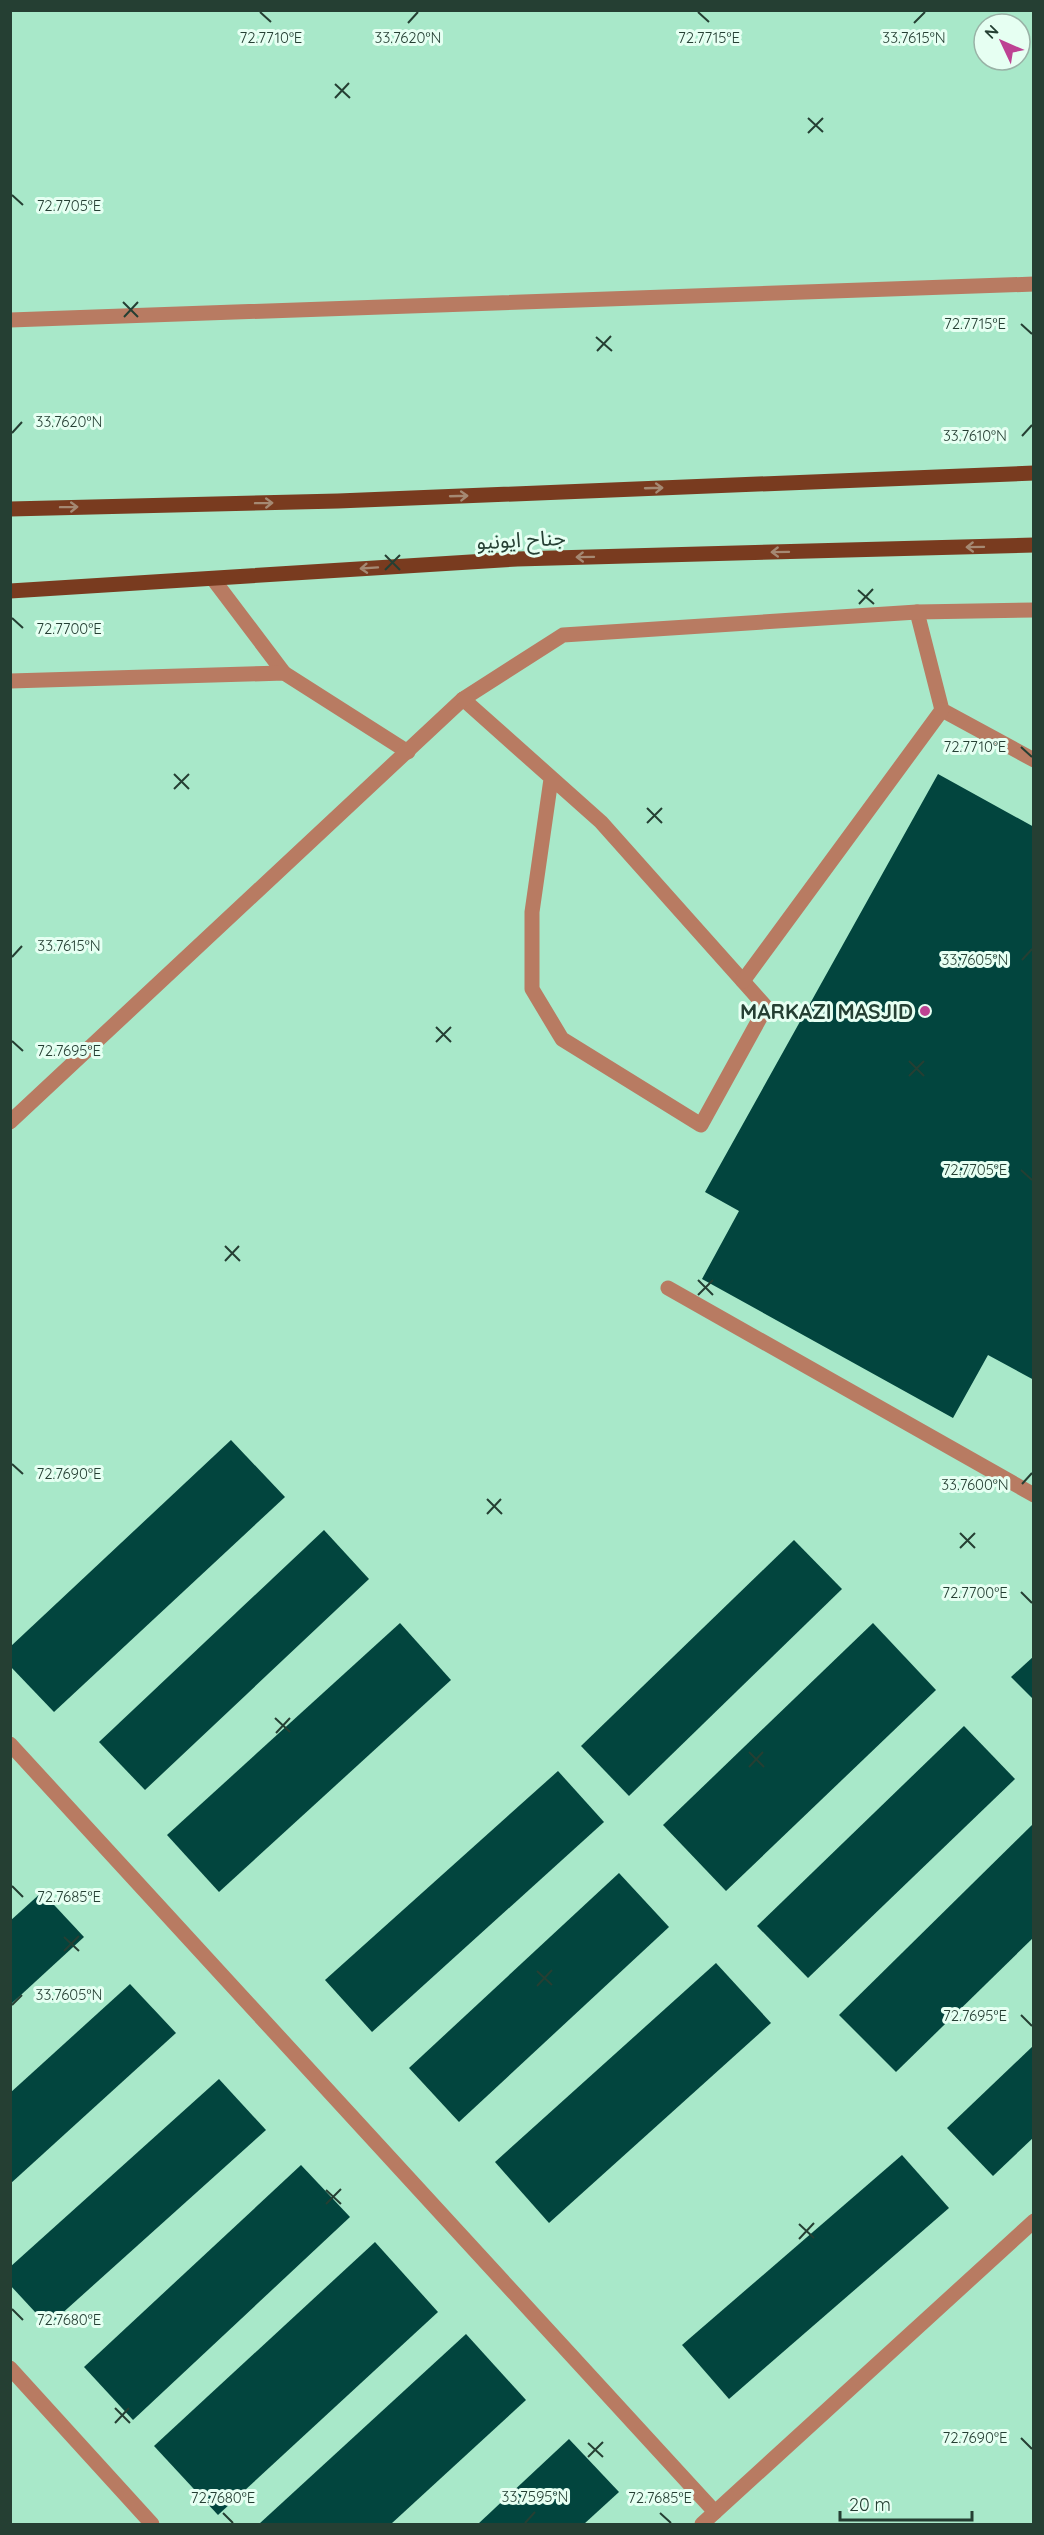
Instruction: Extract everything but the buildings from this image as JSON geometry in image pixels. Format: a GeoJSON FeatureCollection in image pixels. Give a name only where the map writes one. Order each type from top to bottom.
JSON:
{"type":"FeatureCollection","features":[{"type":"Feature","properties":{"kind":"main road"},"geometry":{"type":"LineString","coordinates":[[10,508],[338,501],[1034,473]]}},
{"type":"Feature","properties":{"kind":"main road","name":"جناح ایونیو"},"geometry":{"type":"LineString","coordinates":[[10,591],[517,559],[1034,545]]}},
{"type":"Feature","properties":{"kind":"street"},"geometry":{"type":"LineString","coordinates":[[10,320],[1034,284]]}},
{"type":"Feature","properties":{"kind":"street"},"geometry":{"type":"LineString","coordinates":[[213,579],[284,673],[408,752]]}},
{"type":"Feature","properties":{"kind":"street"},"geometry":{"type":"LineString","coordinates":[[10,1122],[463,699],[562,635],[917,612],[1034,610]]}},
{"type":"Feature","properties":{"kind":"street"},"geometry":{"type":"LineString","coordinates":[[917,612],[942,710],[1034,760]]}},
{"type":"Feature","properties":{"kind":"street"},"geometry":{"type":"LineString","coordinates":[[10,681],[284,673]]}},
{"type":"Feature","properties":{"kind":"street"},"geometry":{"type":"LineString","coordinates":[[463,699],[601,822],[766,1007],[701,1125],[562,1039],[532,989],[532,912],[551,779]]}},
{"type":"Feature","properties":{"kind":"street"},"geometry":{"type":"LineString","coordinates":[[743,981],[942,710]]}},
{"type":"Feature","properties":{"kind":"street"},"geometry":{"type":"LineString","coordinates":[[668,1288],[1034,1495]]}},
{"type":"Feature","properties":{"kind":"street"},"geometry":{"type":"LineString","coordinates":[[10,1744],[715,2512]]}},
{"type":"Feature","properties":{"kind":"street"},"geometry":{"type":"LineString","coordinates":[[702,2524],[1034,2221]]}},
{"type":"Feature","properties":{"kind":"street"},"geometry":{"type":"LineString","coordinates":[[10,2368],[152,2524]]}},
{"type":"Feature","properties":{"kind":"place","name":"MARKAZI MASJID"},"geometry":{"type":"Point","coordinates":[925,1011]}}]}
